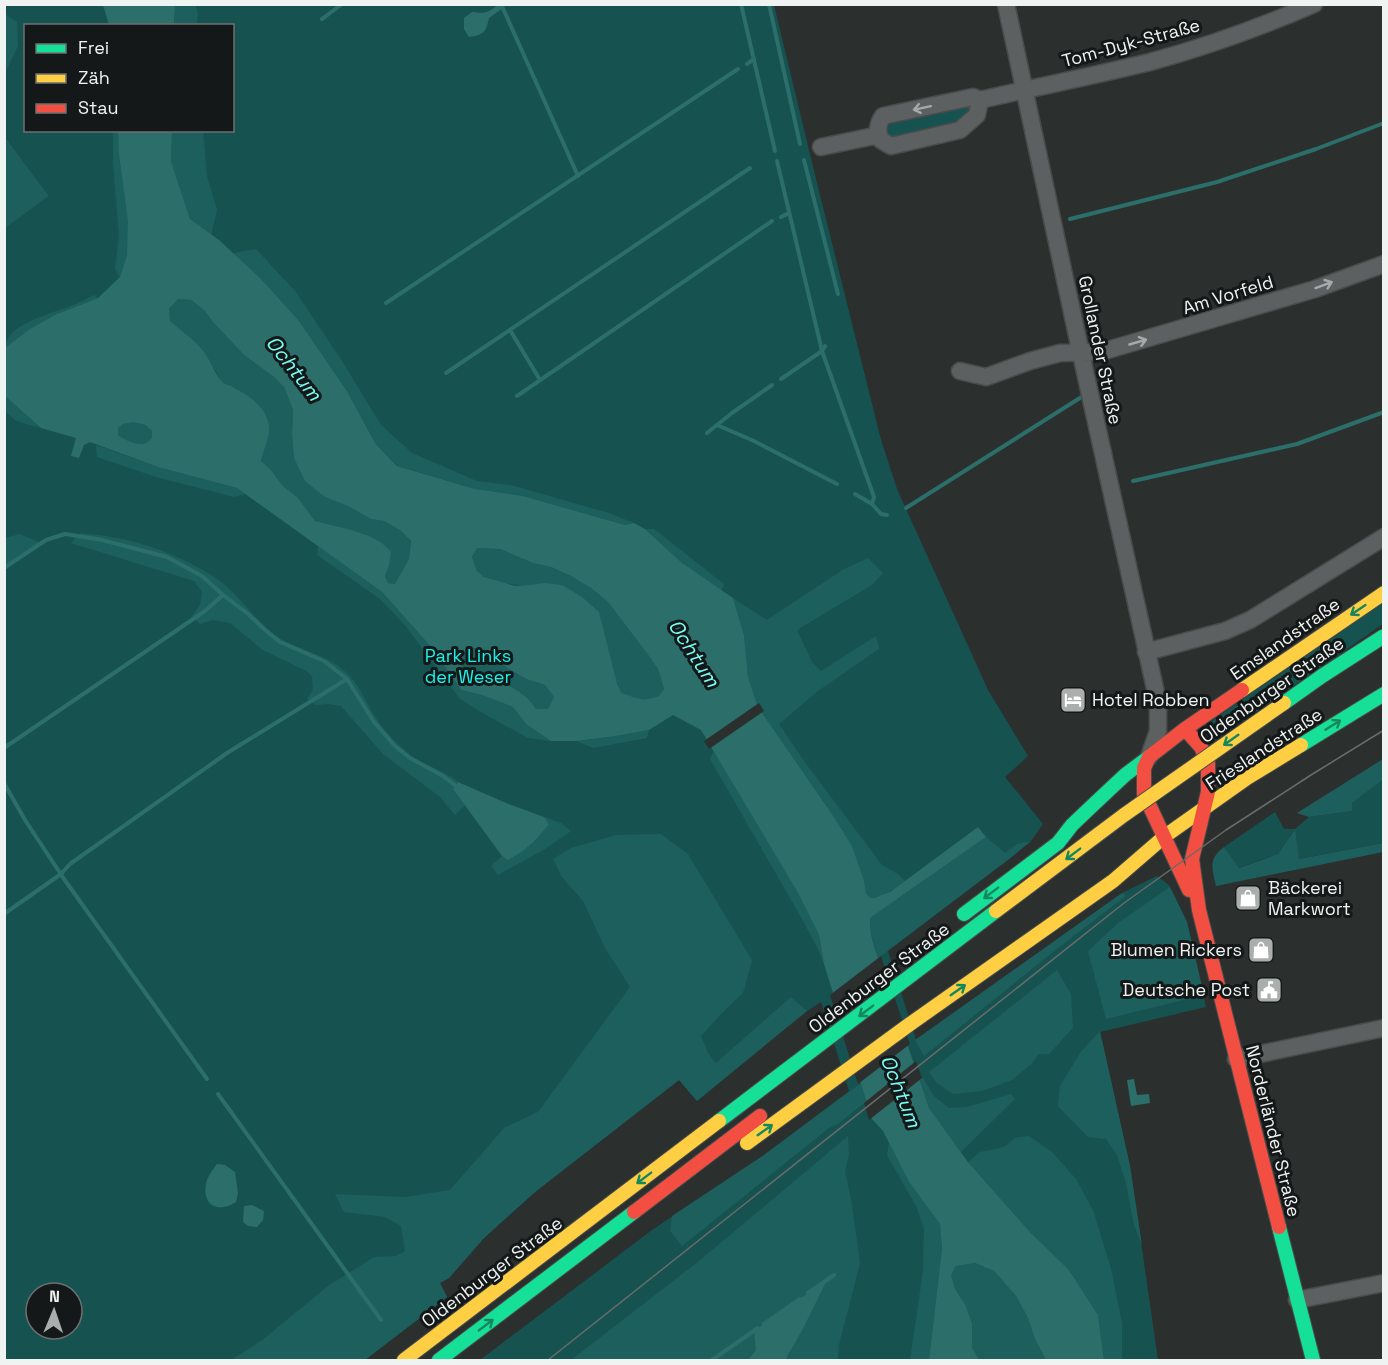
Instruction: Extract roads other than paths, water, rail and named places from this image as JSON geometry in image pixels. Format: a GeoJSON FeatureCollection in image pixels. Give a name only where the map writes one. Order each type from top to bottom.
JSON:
{"type":"FeatureCollection","features":[{"type":"Feature","properties":{"kind":"main road","name":"Emslandstraße"},"geometry":{"type":"LineString","coordinates":[[949,925],[1058,843],[1072,825],[1125,775],[1185,729],[1383,593]]}},
{"type":"Feature","properties":{"kind":"main road","name":"Oldenburger Straße"},"geometry":{"type":"LineString","coordinates":[[404,1360],[996,911],[1153,795],[1383,636]]}},
{"type":"Feature","properties":{"kind":"main road","name":"Frieslandstraße"},"geometry":{"type":"LineString","coordinates":[[1113,881],[1165,836],[1248,778],[1383,694]]}},
{"type":"Feature","properties":{"kind":"main road","name":"Grollander Straße"},"geometry":{"type":"LineString","coordinates":[[1185,729],[1201,747],[1208,763],[1208,792],[1204,809]]}},
{"type":"Feature","properties":{"kind":"main road","name":"Grollander Straße"},"geometry":{"type":"LineString","coordinates":[[1149,757],[1144,768],[1144,794],[1165,836]]}},
{"type":"Feature","properties":{"kind":"main road"},"geometry":{"type":"LineString","coordinates":[[1199,787],[1217,774]]}},
{"type":"Feature","properties":{"kind":"main road"},"geometry":{"type":"LineString","coordinates":[[1142,827],[1171,807]]}},
{"type":"Feature","properties":{"kind":"main road","name":"Norderländer Straße"},"geometry":{"type":"LineString","coordinates":[[1204,809],[1192,860],[1198,910],[1313,1360]]}},
{"type":"Feature","properties":{"kind":"main road","name":"Norderländer Straße"},"geometry":{"type":"LineString","coordinates":[[1165,836],[1198,910]]}},
{"type":"Feature","properties":{"kind":"main road"},"geometry":{"type":"LineString","coordinates":[[712,1152],[745,1144],[1113,881],[1143,866],[1178,865]]}},
{"type":"Feature","properties":{"kind":"main road"},"geometry":{"type":"LineString","coordinates":[[439,1360],[769,1110]]}},
{"type":"Feature","properties":{"kind":"main road"},"geometry":{"type":"LineString","coordinates":[[691,1143],[704,1115]]}},
{"type":"Feature","properties":{"kind":"street","name":"Grollander Straße"},"geometry":{"type":"LineString","coordinates":[[1006,4],[1158,702],[1158,731],[1149,757]]}},
{"type":"Feature","properties":{"kind":"street","name":"Tom-Dyk-Straße"},"geometry":{"type":"LineString","coordinates":[[879,135],[878,124],[883,116],[973,98],[980,100],[1152,61],[1220,40],[1314,4]]}},
{"type":"Feature","properties":{"kind":"street"},"geometry":{"type":"LineString","coordinates":[[821,147],[879,135],[881,140],[891,146],[960,130],[977,115],[980,100]]}},
{"type":"Feature","properties":{"kind":"street","name":"Am Vorfeld"},"geometry":{"type":"LineString","coordinates":[[960,371],[986,377],[1060,353],[1101,352],[1315,289],[1383,264]]}},
{"type":"Feature","properties":{"kind":"street"},"geometry":{"type":"LineString","coordinates":[[1146,652],[1225,630],[1244,622],[1383,537]]}},
{"type":"Feature","properties":{"kind":"street","name":"Grollander Straße"},"geometry":{"type":"LineString","coordinates":[[1158,702],[1173,722],[1185,729]]}},
{"type":"Feature","properties":{"kind":"street"},"geometry":{"type":"LineString","coordinates":[[1236,1059],[1383,1028]]}},
{"type":"Feature","properties":{"kind":"street"},"geometry":{"type":"LineString","coordinates":[[1297,1300],[1383,1283]]}},
{"type":"Feature","properties":{"kind":"water"},"geometry":{"type":"Polygon","coordinates":[[[499,4],[503,8],[489,18],[484,32],[469,37],[464,29],[464,18],[472,12],[486,12],[499,4]]]}},
{"type":"Feature","properties":{"kind":"water"},"geometry":{"type":"Polygon","coordinates":[[[103,5],[175,5],[174,24],[109,24],[103,5]]]}},
{"type":"Feature","properties":{"kind":"water","name":"Ochtum"},"geometry":{"type":"Polygon","coordinates":[[[118,132],[172,132],[171,161],[190,219],[219,240],[261,279],[299,321],[347,391],[375,443],[397,466],[475,489],[523,496],[625,525],[634,523],[645,529],[681,562],[733,598],[744,635],[748,677],[758,707],[852,846],[866,893],[870,898],[890,892],[978,827],[986,837],[870,918],[872,938],[929,1108],[968,1162],[1030,1232],[1069,1270],[1098,1315],[1104,1360],[1046,1360],[1016,1296],[994,1271],[975,1263],[956,1266],[951,1275],[955,1289],[965,1304],[972,1323],[972,1348],[979,1360],[929,1360],[942,1248],[940,1224],[909,1182],[883,1131],[872,1119],[824,964],[819,935],[798,893],[701,730],[673,715],[649,730],[577,741],[551,741],[527,725],[513,707],[461,690],[433,649],[382,592],[237,488],[158,467],[90,442],[84,445],[79,458],[71,456],[76,438],[41,428],[5,396],[5,348],[30,329],[57,314],[98,298],[120,277],[127,255],[128,221],[118,132]],[[178,299],[169,309],[170,321],[200,348],[224,383],[248,396],[259,405],[267,417],[269,430],[261,461],[283,486],[298,498],[315,521],[352,530],[382,543],[391,552],[385,576],[388,583],[395,584],[409,559],[411,541],[400,530],[325,497],[305,481],[294,458],[293,410],[284,387],[244,355],[205,311],[191,300],[178,299]],[[133,422],[123,424],[118,428],[118,435],[137,444],[146,443],[152,438],[152,431],[145,425],[133,422]],[[477,548],[472,557],[477,571],[484,577],[515,586],[545,583],[562,585],[582,597],[599,612],[617,684],[622,693],[640,699],[659,696],[664,689],[658,669],[608,602],[591,588],[551,567],[533,563],[500,549],[477,548]],[[472,648],[461,655],[463,668],[476,675],[510,686],[527,698],[536,709],[548,709],[554,697],[545,685],[526,679],[480,648],[472,648]]]}},
{"type":"Feature","properties":{"kind":"water"},"geometry":{"type":"Polygon","coordinates":[[[458,782],[544,817],[549,824],[531,844],[508,860],[502,856],[453,789],[458,782]]]}},
{"type":"Feature","properties":{"kind":"water"},"geometry":{"type":"Polygon","coordinates":[[[1134,1079],[1137,1095],[1149,1094],[1150,1103],[1131,1106],[1127,1080],[1134,1079]]]}},
{"type":"Feature","properties":{"kind":"water"},"geometry":{"type":"Polygon","coordinates":[[[217,1164],[225,1165],[235,1172],[238,1193],[236,1202],[229,1206],[211,1205],[206,1195],[207,1180],[217,1164]]]}},
{"type":"Feature","properties":{"kind":"water"},"geometry":{"type":"Polygon","coordinates":[[[252,1205],[264,1211],[263,1220],[257,1227],[248,1226],[243,1222],[244,1206],[252,1205]]]}},
{"type":"Feature","properties":{"kind":"water"},"geometry":{"type":"Polygon","coordinates":[[[827,1280],[786,1360],[748,1360],[756,1350],[754,1331],[827,1280]]]}},
{"type":"Feature","properties":{"kind":"waterway"},"geometry":{"type":"LineString","coordinates":[[322,19],[342,4]]}},
{"type":"Feature","properties":{"kind":"waterway"},"geometry":{"type":"LineString","coordinates":[[501,4],[578,176]]}},
{"type":"Feature","properties":{"kind":"waterway"},"geometry":{"type":"LineString","coordinates":[[741,4],[775,151]]}},
{"type":"Feature","properties":{"kind":"waterway"},"geometry":{"type":"LineString","coordinates":[[769,4],[800,144]]}},
{"type":"Feature","properties":{"kind":"waterway"},"geometry":{"type":"LineString","coordinates":[[747,64],[754,59]]}},
{"type":"Feature","properties":{"kind":"waterway"},"geometry":{"type":"LineString","coordinates":[[386,303],[738,69]]}},
{"type":"Feature","properties":{"kind":"waterway"},"geometry":{"type":"LineString","coordinates":[[1070,219],[1217,182],[1316,149],[1384,123]]}},
{"type":"Feature","properties":{"kind":"waterway"},"geometry":{"type":"LineString","coordinates":[[804,160],[838,294]]}},
{"type":"Feature","properties":{"kind":"waterway"},"geometry":{"type":"LineString","coordinates":[[777,161],[822,351],[874,497],[872,504]]}},
{"type":"Feature","properties":{"kind":"waterway"},"geometry":{"type":"LineString","coordinates":[[446,373],[750,168]]}},
{"type":"Feature","properties":{"kind":"waterway"},"geometry":{"type":"LineString","coordinates":[[781,217],[789,213]]}},
{"type":"Feature","properties":{"kind":"waterway"},"geometry":{"type":"LineString","coordinates":[[517,396],[772,221]]}},
{"type":"Feature","properties":{"kind":"waterway"},"geometry":{"type":"LineString","coordinates":[[510,330],[540,380]]}},
{"type":"Feature","properties":{"kind":"waterway"},"geometry":{"type":"LineString","coordinates":[[781,379],[822,351],[825,346]]}},
{"type":"Feature","properties":{"kind":"waterway"},"geometry":{"type":"LineString","coordinates":[[707,433],[772,385]]}},
{"type":"Feature","properties":{"kind":"waterway"},"geometry":{"type":"LineString","coordinates":[[906,508],[1083,396]]}},
{"type":"Feature","properties":{"kind":"waterway"},"geometry":{"type":"LineString","coordinates":[[1133,481],[1297,444],[1384,412]]}},
{"type":"Feature","properties":{"kind":"waterway"},"geometry":{"type":"LineString","coordinates":[[717,425],[754,441],[837,484]]}},
{"type":"Feature","properties":{"kind":"waterway"},"geometry":{"type":"LineString","coordinates":[[855,494],[872,504],[881,514],[887,515]]}},
{"type":"Feature","properties":{"kind":"waterway"},"geometry":{"type":"LineString","coordinates":[[4,568],[46,540],[65,534],[102,540],[167,557],[202,576],[280,642],[324,661],[347,679],[374,722],[395,746],[410,758],[456,786]]}},
{"type":"Feature","properties":{"kind":"waterway"},"geometry":{"type":"LineString","coordinates":[[4,748],[205,611],[223,595]]}},
{"type":"Feature","properties":{"kind":"waterway"},"geometry":{"type":"LineString","coordinates":[[4,914],[61,874],[70,864],[227,753],[347,679]]}},
{"type":"Feature","properties":{"kind":"waterway"},"geometry":{"type":"LineString","coordinates":[[4,783],[25,820],[64,879],[207,1079]]}},
{"type":"Feature","properties":{"kind":"waterway"},"geometry":{"type":"LineString","coordinates":[[218,1094],[381,1320]]}},
{"type":"Feature","properties":{"kind":"waterway"},"geometry":{"type":"LineString","coordinates":[[808,1293],[834,1275]]}},
{"type":"Feature","properties":{"kind":"waterway"},"geometry":{"type":"LineString","coordinates":[[764,1324],[800,1299]]}},
{"type":"Feature","properties":{"kind":"waterway"},"geometry":{"type":"LineString","coordinates":[[712,1360],[758,1328]]}},
{"type":"Feature","properties":{"kind":"tram line"},"geometry":{"type":"LineString","coordinates":[[548,1360],[1124,903],[1226,830],[1384,730]]}},
{"type":"Feature","properties":{"kind":"place","name":"Hotel Robben"},"geometry":{"type":"Point","coordinates":[1073,700]}},
{"type":"Feature","properties":{"kind":"place","name":"Bäckerei Markwort"},"geometry":{"type":"Point","coordinates":[1248,898]}},
{"type":"Feature","properties":{"kind":"place","name":"Blumen Rickers"},"geometry":{"type":"Point","coordinates":[1261,950]}},
{"type":"Feature","properties":{"kind":"place","name":"Deutsche Post"},"geometry":{"type":"Point","coordinates":[1269,990]}},
{"type":"Feature","properties":{"kind":"park label","name":"Park Links der Weser"},"geometry":{"type":"Point","coordinates":[468,666]}}]}
